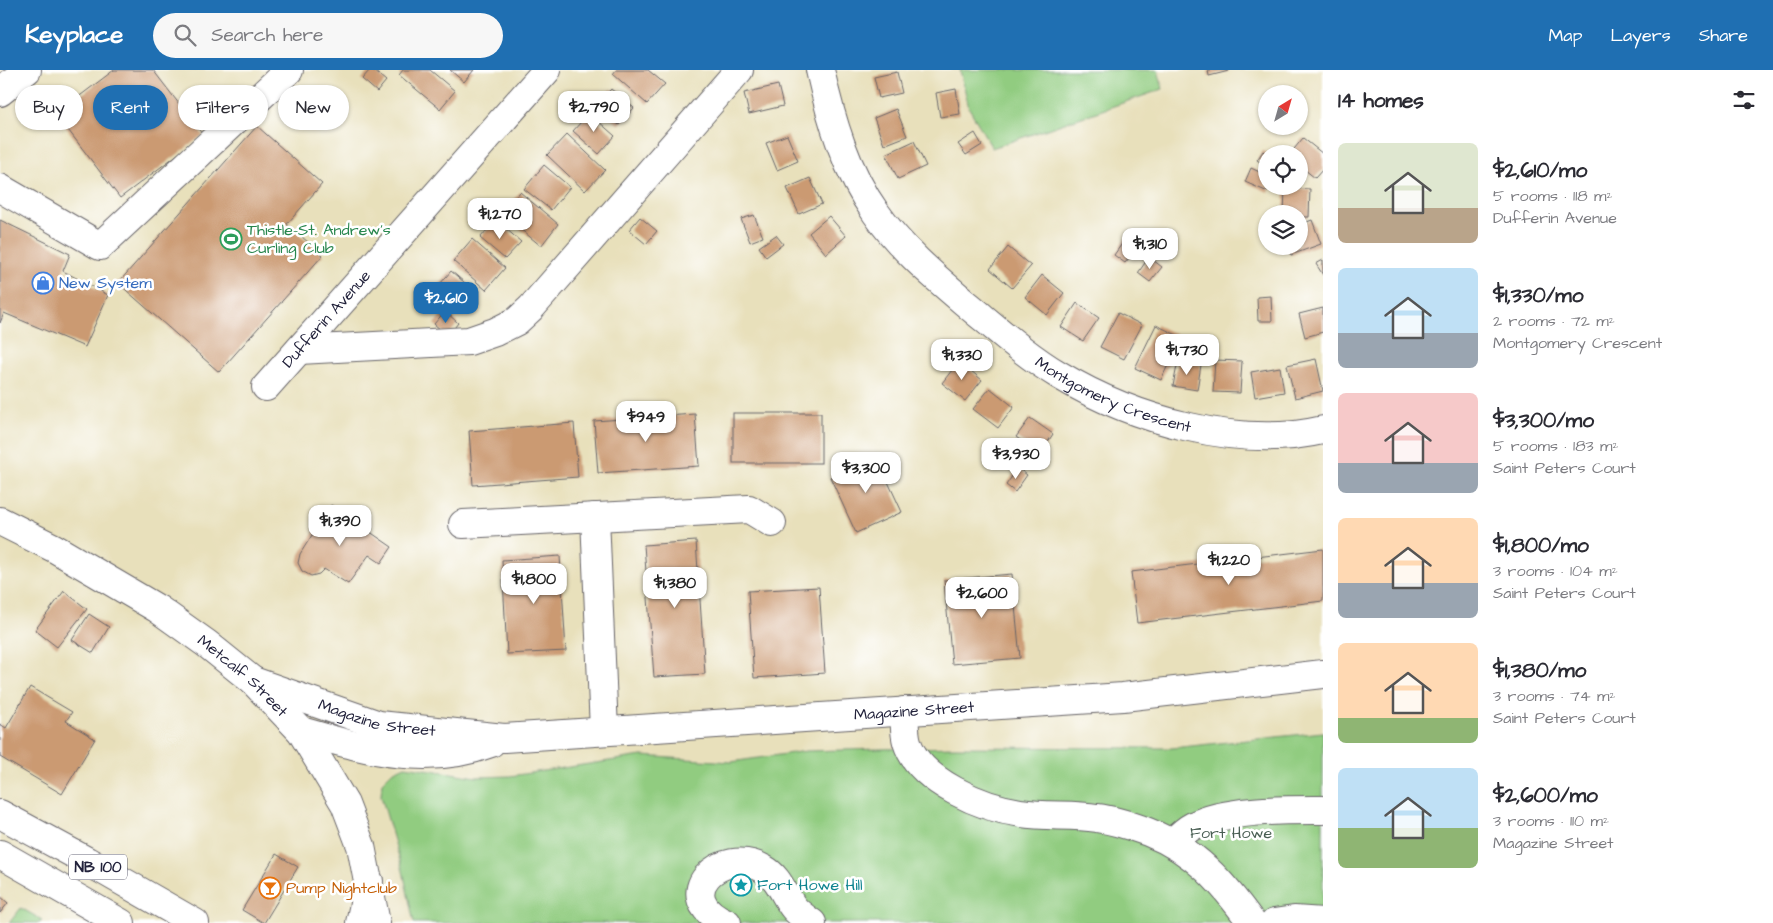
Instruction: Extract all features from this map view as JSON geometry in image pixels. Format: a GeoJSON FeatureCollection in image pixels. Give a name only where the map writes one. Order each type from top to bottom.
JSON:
{"type":"FeatureCollection","features":[{"type":"Feature","properties":{"kind":"street"},"geometry":{"type":"LineString","coordinates":[[0,92],[28,70]]}},
{"type":"Feature","properties":{"kind":"street"},"geometry":{"type":"LineString","coordinates":[[0,188],[100,246],[289,70]]}},
{"type":"Feature","properties":{"kind":"street","name":"Dufferin Avenue"},"geometry":{"type":"LineString","coordinates":[[266,387],[547,70]]}},
{"type":"Feature","properties":{"kind":"street"},"geometry":{"type":"LineString","coordinates":[[299,350],[469,341],[495,332],[517,321],[562,274],[739,70]]}},
{"type":"Feature","properties":{"kind":"street","name":"Montgomery Crescent"},"geometry":{"type":"LineString","coordinates":[[820,70],[829,112],[844,152],[859,185],[875,212],[891,233],[953,293],[1009,339],[1059,375],[1123,406],[1162,420],[1200,429],[1235,435],[1270,436],[1323,430]]}},
{"type":"Feature","properties":{"kind":"street"},"geometry":{"type":"LineString","coordinates":[[462,524],[749,509],[772,523]]}},
{"type":"Feature","properties":{"kind":"street"},"geometry":{"type":"LineString","coordinates":[[595,517],[604,731]]}},
{"type":"Feature","properties":{"kind":"street","name":"Metcalf Street"},"geometry":{"type":"LineString","coordinates":[[0,521],[62,552],[158,609],[207,644],[253,681],[301,731],[345,804],[361,846],[376,923]]}},
{"type":"Feature","properties":{"kind":"street","name":"Magazine Street"},"geometry":{"type":"LineString","coordinates":[[253,681],[379,725],[504,738],[1123,697],[1323,674]]}},
{"type":"Feature","properties":{"kind":"street"},"geometry":{"type":"LineString","coordinates":[[904,711],[907,742],[914,755],[922,766],[956,791],[978,802],[1004,810],[1048,816],[1100,818],[1132,827],[1172,843],[1193,856],[1231,894],[1252,923]]}},
{"type":"Feature","properties":{"kind":"street","name":"Magazine Street"},"geometry":{"type":"LineString","coordinates":[[301,731],[369,750],[438,756],[479,748],[504,738]]}},
{"type":"Feature","properties":{"kind":"street"},"geometry":{"type":"LineString","coordinates":[[1172,843],[1191,826],[1211,818],[1275,810],[1323,810]]}},
{"type":"Feature","properties":{"kind":"street","name":"NB 100"},"geometry":{"type":"LineString","coordinates":[[0,814],[195,923]]}},
{"type":"Feature","properties":{"kind":"street","name":"NB 100"},"geometry":{"type":"LineString","coordinates":[[0,854],[121,923]]}},
{"type":"Feature","properties":{"kind":"street"},"geometry":{"type":"LineString","coordinates":[[727,923],[710,913],[705,907],[701,900],[702,885],[711,871],[737,862],[753,864],[766,869],[776,880],[795,909],[812,923]]}},
{"type":"Feature","properties":{"kind":"street"},"geometry":{"type":"LineString","coordinates":[[360,923],[369,881]]}},
{"type":"Feature","properties":{"kind":"street"},"geometry":{"type":"LineString","coordinates":[[1274,923],[1294,920],[1323,922]]}},
{"type":"Feature","properties":{"kind":"green space"},"geometry":{"type":"Polygon","coordinates":[[[960,70],[1158,70],[1163,89],[992,148],[969,108],[960,70]]]}},
{"type":"Feature","properties":{"kind":"green space","name":"Fort Howe"},"geometry":{"type":"Polygon","coordinates":[[[1323,732],[1323,923],[414,923],[403,871],[381,796],[382,782],[392,772],[405,766],[477,777],[510,776],[642,756],[731,762],[806,751],[953,747],[1172,748],[1323,732]]]}},
{"type":"Feature","properties":{"kind":"green space"},"geometry":{"type":"Polygon","coordinates":[[[21,908],[42,920],[40,923],[9,923],[21,908]]]}},
{"type":"Feature","properties":{"kind":"building"},"geometry":{"type":"Polygon","coordinates":[[[114,70],[153,70],[165,85],[94,85],[114,70]]]}},
{"type":"Feature","properties":{"kind":"building"},"geometry":{"type":"Polygon","coordinates":[[[370,70],[373,70],[386,81],[377,92],[362,79],[370,70]]]}},
{"type":"Feature","properties":{"kind":"building"},"geometry":{"type":"Polygon","coordinates":[[[403,70],[430,70],[455,91],[440,109],[399,75],[403,70]]]}},
{"type":"Feature","properties":{"kind":"building"},"geometry":{"type":"Polygon","coordinates":[[[450,70],[474,70],[464,82],[450,70]]]}},
{"type":"Feature","properties":{"kind":"building"},"geometry":{"type":"Polygon","coordinates":[[[616,70],[648,70],[665,84],[647,104],[613,74],[616,70]]]}},
{"type":"Feature","properties":{"kind":"building"},"geometry":{"type":"Polygon","coordinates":[[[1208,70],[1229,70],[1229,71],[1209,76],[1208,70]]]}},
{"type":"Feature","properties":{"kind":"building"},"geometry":{"type":"Polygon","coordinates":[[[897,72],[902,93],[879,98],[874,77],[897,72]]]}},
{"type":"Feature","properties":{"kind":"building"},"geometry":{"type":"Polygon","coordinates":[[[778,85],[783,106],[749,114],[744,93],[778,85]]]}},
{"type":"Feature","properties":{"kind":"building"},"geometry":{"type":"Polygon","coordinates":[[[93,86],[93,130],[168,130],[168,90],[178,102],[178,130],[199,130],[203,135],[120,198],[68,130],[83,130],[83,94],[93,86]]]}},
{"type":"Feature","properties":{"kind":"building"},"geometry":{"type":"Polygon","coordinates":[[[611,89],[634,108],[619,125],[596,105],[611,89]]]}},
{"type":"Feature","properties":{"kind":"building"},"geometry":{"type":"Polygon","coordinates":[[[956,89],[960,114],[940,117],[936,93],[956,89]]]}},
{"type":"Feature","properties":{"kind":"building"},"geometry":{"type":"Polygon","coordinates":[[[896,109],[907,136],[884,145],[874,118],[896,109]]]}},
{"type":"Feature","properties":{"kind":"building"},"geometry":{"type":"Polygon","coordinates":[[[589,113],[615,136],[599,154],[573,131],[589,113]]]}},
{"type":"Feature","properties":{"kind":"building","name":"Thistle-St. Andrew's Curling Club"},"geometry":{"type":"Polygon","coordinates":[[[253,130],[261,130],[322,184],[287,224],[323,255],[219,372],[118,283],[253,130]]]}},
{"type":"Feature","properties":{"kind":"building"},"geometry":{"type":"Polygon","coordinates":[[[975,133],[982,145],[966,155],[958,144],[975,133]]]}},
{"type":"Feature","properties":{"kind":"building"},"geometry":{"type":"Polygon","coordinates":[[[567,134],[605,170],[585,191],[547,155],[567,134]]]}},
{"type":"Feature","properties":{"kind":"building"},"geometry":{"type":"Polygon","coordinates":[[[787,135],[798,161],[777,170],[766,143],[787,135]]]}},
{"type":"Feature","properties":{"kind":"building"},"geometry":{"type":"Polygon","coordinates":[[[1303,138],[1323,154],[1323,169],[1315,178],[1308,172],[1308,145],[1297,145],[1303,138]]]}},
{"type":"Feature","properties":{"kind":"building"},"geometry":{"type":"Polygon","coordinates":[[[914,141],[926,166],[898,179],[886,154],[914,141]]]}},
{"type":"Feature","properties":{"kind":"building"},"geometry":{"type":"Polygon","coordinates":[[[544,165],[570,187],[551,210],[524,189],[544,165]]]}},
{"type":"Feature","properties":{"kind":"building"},"geometry":{"type":"Polygon","coordinates":[[[1251,168],[1258,171],[1258,188],[1245,182],[1251,168]]]}},
{"type":"Feature","properties":{"kind":"building"},"geometry":{"type":"Polygon","coordinates":[[[810,178],[822,204],[799,214],[787,188],[810,178]]]}},
{"type":"Feature","properties":{"kind":"building"},"geometry":{"type":"Polygon","coordinates":[[[1308,189],[1310,189],[1309,217],[1308,205],[1284,205],[1285,195],[1308,195],[1308,189]]]}},
{"type":"Feature","properties":{"kind":"building"},"geometry":{"type":"Polygon","coordinates":[[[520,192],[558,224],[541,246],[502,214],[520,192]]]}},
{"type":"Feature","properties":{"kind":"building"},"geometry":{"type":"Polygon","coordinates":[[[754,215],[763,237],[750,242],[741,219],[754,215]]]}},
{"type":"Feature","properties":{"kind":"building"},"geometry":{"type":"Polygon","coordinates":[[[829,216],[846,236],[826,254],[809,233],[829,216]]]}},
{"type":"Feature","properties":{"kind":"building"},"geometry":{"type":"Polygon","coordinates":[[[640,217],[657,231],[646,244],[629,230],[640,217]]]}},
{"type":"Feature","properties":{"kind":"building","name":"New System"},"geometry":{"type":"Polygon","coordinates":[[[0,220],[70,254],[63,271],[108,295],[85,347],[4,313],[0,323],[0,220]]]}},
{"type":"Feature","properties":{"kind":"building"},"geometry":{"type":"Polygon","coordinates":[[[496,220],[521,242],[505,259],[480,238],[496,220]]]}},
{"type":"Feature","properties":{"kind":"building"},"geometry":{"type":"Polygon","coordinates":[[[1312,220],[1321,244],[1308,249],[1308,222],[1312,220]]]}},
{"type":"Feature","properties":{"kind":"building"},"geometry":{"type":"Polygon","coordinates":[[[776,235],[783,244],[766,257],[759,247],[776,235]]]}},
{"type":"Feature","properties":{"kind":"building"},"geometry":{"type":"Polygon","coordinates":[[[1126,238],[1138,247],[1125,263],[1114,255],[1126,238]]]}},
{"type":"Feature","properties":{"kind":"building"},"geometry":{"type":"Polygon","coordinates":[[[472,239],[505,268],[486,290],[453,261],[472,239]]]}},
{"type":"Feature","properties":{"kind":"building"},"geometry":{"type":"Polygon","coordinates":[[[1008,247],[1031,266],[1012,288],[990,269],[1008,247]]]}},
{"type":"Feature","properties":{"kind":"building"},"geometry":{"type":"Polygon","coordinates":[[[1149,257],[1162,267],[1150,282],[1138,273],[1149,257]]]}},
{"type":"Feature","properties":{"kind":"building"},"geometry":{"type":"Polygon","coordinates":[[[1323,260],[1323,275],[1316,264],[1323,260]]]}},
{"type":"Feature","properties":{"kind":"building"},"geometry":{"type":"Polygon","coordinates":[[[451,271],[478,294],[462,313],[435,290],[451,271]]]}},
{"type":"Feature","properties":{"kind":"building"},"geometry":{"type":"Polygon","coordinates":[[[1042,275],[1064,293],[1047,315],[1025,297],[1042,275]]]}},
{"type":"Feature","properties":{"kind":"building"},"geometry":{"type":"Polygon","coordinates":[[[1271,296],[1272,321],[1258,321],[1257,297],[1271,296]]]}},
{"type":"Feature","properties":{"kind":"building"},"geometry":{"type":"Polygon","coordinates":[[[1077,303],[1099,318],[1083,341],[1061,327],[1077,303]]]}},
{"type":"Feature","properties":{"kind":"building"},"geometry":{"type":"Polygon","coordinates":[[[1323,308],[1323,332],[1305,337],[1299,314],[1323,308]]]}},
{"type":"Feature","properties":{"kind":"building"},"geometry":{"type":"Polygon","coordinates":[[[445,311],[458,323],[448,336],[434,324],[445,311]]]}},
{"type":"Feature","properties":{"kind":"building"},"geometry":{"type":"Polygon","coordinates":[[[1118,313],[1142,325],[1124,359],[1100,347],[1118,313]]]}},
{"type":"Feature","properties":{"kind":"building"},"geometry":{"type":"Polygon","coordinates":[[[1156,325],[1181,337],[1161,380],[1135,368],[1156,325]]]}},
{"type":"Feature","properties":{"kind":"building"},"geometry":{"type":"Polygon","coordinates":[[[1316,359],[1323,391],[1295,398],[1287,365],[1316,359]]]}},
{"type":"Feature","properties":{"kind":"building"},"geometry":{"type":"Polygon","coordinates":[[[1215,360],[1242,361],[1240,393],[1213,392],[1215,360]]]}},
{"type":"Feature","properties":{"kind":"building"},"geometry":{"type":"Polygon","coordinates":[[[959,361],[982,380],[965,401],[942,383],[959,361]]]}},
{"type":"Feature","properties":{"kind":"building"},"geometry":{"type":"Polygon","coordinates":[[[1178,361],[1201,365],[1197,390],[1173,386],[1178,361]]]}},
{"type":"Feature","properties":{"kind":"building"},"geometry":{"type":"Polygon","coordinates":[[[1280,367],[1284,392],[1255,397],[1251,372],[1280,367]]]}},
{"type":"Feature","properties":{"kind":"building"},"geometry":{"type":"Polygon","coordinates":[[[990,388],[1014,407],[998,428],[973,409],[990,388]]]}},
{"type":"Feature","properties":{"kind":"building"},"geometry":{"type":"Polygon","coordinates":[[[733,413],[821,413],[821,463],[733,463],[733,413]]]}},
{"type":"Feature","properties":{"kind":"building"},"geometry":{"type":"Polygon","coordinates":[[[695,414],[699,466],[598,473],[594,421],[695,414]]]}},
{"type":"Feature","properties":{"kind":"building"},"geometry":{"type":"Polygon","coordinates":[[[1030,418],[1053,434],[1040,454],[1016,437],[1030,418]]]}},
{"type":"Feature","properties":{"kind":"building"},"geometry":{"type":"Polygon","coordinates":[[[574,423],[578,477],[473,485],[469,431],[574,423]]]}},
{"type":"Feature","properties":{"kind":"building"},"geometry":{"type":"Polygon","coordinates":[[[876,456],[902,512],[856,533],[830,477],[876,456]]]}},
{"type":"Feature","properties":{"kind":"building"},"geometry":{"type":"Polygon","coordinates":[[[1018,468],[1027,475],[1015,492],[1006,485],[1018,468]]]}},
{"type":"Feature","properties":{"kind":"building"},"geometry":{"type":"Polygon","coordinates":[[[331,505],[392,547],[381,563],[369,555],[348,584],[324,569],[319,574],[311,576],[302,571],[298,563],[300,554],[331,505]]]}},
{"type":"Feature","properties":{"kind":"building"},"geometry":{"type":"Polygon","coordinates":[[[696,541],[705,674],[654,677],[644,545],[696,541]]]}},
{"type":"Feature","properties":{"kind":"building"},"geometry":{"type":"Polygon","coordinates":[[[1323,549],[1323,601],[1137,623],[1131,572],[1323,549]]]}},
{"type":"Feature","properties":{"kind":"building"},"geometry":{"type":"Polygon","coordinates":[[[560,556],[566,651],[507,654],[502,560],[560,556]]]}},
{"type":"Feature","properties":{"kind":"building"},"geometry":{"type":"Polygon","coordinates":[[[1012,574],[1020,658],[952,664],[944,580],[1012,574]]]}},
{"type":"Feature","properties":{"kind":"building"},"geometry":{"type":"Polygon","coordinates":[[[819,587],[825,673],[754,678],[748,591],[819,587]]]}},
{"type":"Feature","properties":{"kind":"building"},"geometry":{"type":"Polygon","coordinates":[[[64,591],[87,609],[57,647],[35,630],[64,591]]]}},
{"type":"Feature","properties":{"kind":"building"},"geometry":{"type":"Polygon","coordinates":[[[89,614],[109,627],[93,653],[72,640],[89,614]]]}},
{"type":"Feature","properties":{"kind":"building"},"geometry":{"type":"Polygon","coordinates":[[[30,687],[72,712],[66,721],[95,739],[62,794],[0,757],[0,724],[6,728],[30,687]]]}},
{"type":"Feature","properties":{"kind":"building","name":"Pump Nightclub"},"geometry":{"type":"Polygon","coordinates":[[[276,854],[298,867],[264,923],[242,910],[276,854]]]}},
{"type":"Feature","properties":{"kind":"building"},"geometry":{"type":"Polygon","coordinates":[[[0,896],[8,903],[0,913],[0,896]]]}},
{"type":"Feature","properties":{"kind":"place","name":"Thistle-St. Andrew's Curling Club"},"geometry":{"type":"Point","coordinates":[231,239]}},
{"type":"Feature","properties":{"kind":"place","name":"New System"},"geometry":{"type":"Point","coordinates":[43,283]}},
{"type":"Feature","properties":{"kind":"place","name":"Fort Howe Hill"},"geometry":{"type":"Point","coordinates":[741,885]}},
{"type":"Feature","properties":{"kind":"place","name":"Pump Nightclub"},"geometry":{"type":"Point","coordinates":[270,888]}}]}
